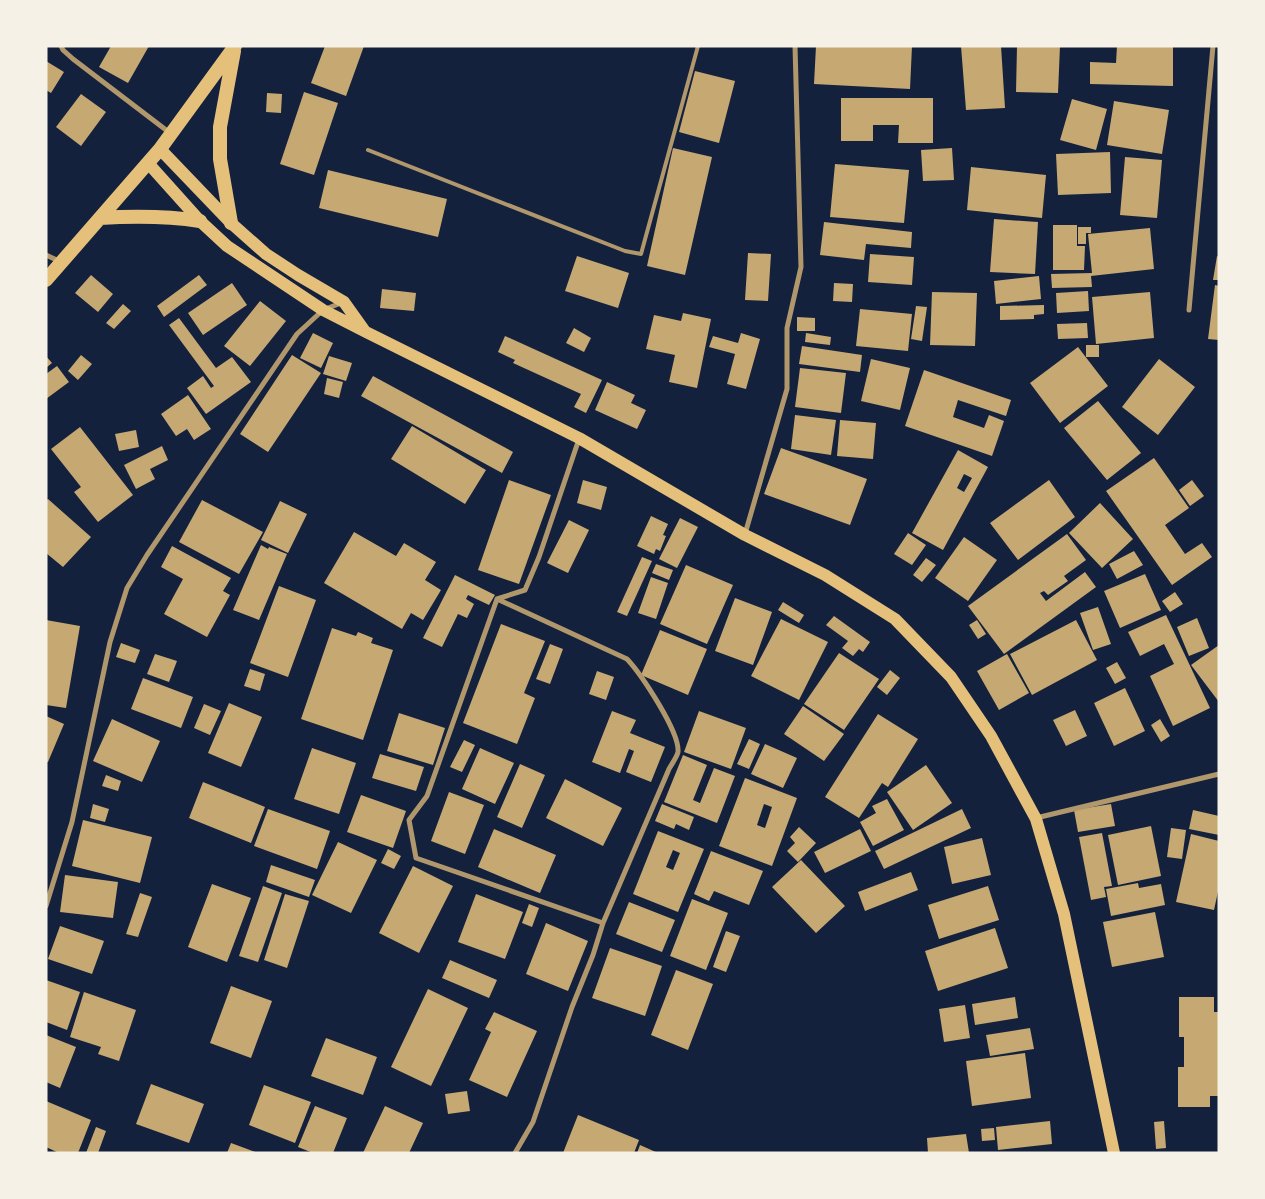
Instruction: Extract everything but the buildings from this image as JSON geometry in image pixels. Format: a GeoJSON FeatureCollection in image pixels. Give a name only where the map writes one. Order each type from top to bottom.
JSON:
{"type":"FeatureCollection","features":[{"type":"Feature","properties":{"kind":"highway"},"geometry":{"type":"LineString","coordinates":[[46,280],[160,149],[235,46]]}},
{"type":"Feature","properties":{"kind":"highway"},"geometry":{"type":"LineString","coordinates":[[231,223],[220,159],[220,127],[235,46]]}},
{"type":"Feature","properties":{"kind":"highway"},"geometry":{"type":"LineString","coordinates":[[100,218],[171,217],[200,221]]}},
{"type":"Feature","properties":{"kind":"main road"},"geometry":{"type":"LineString","coordinates":[[160,149],[231,223],[266,254],[344,302],[366,332]]}},
{"type":"Feature","properties":{"kind":"main road"},"geometry":{"type":"LineString","coordinates":[[148,163],[200,221],[227,246],[323,310],[579,438],[745,535],[825,575],[895,620],[951,677],[991,736],[1036,819],[1064,914],[1114,1153]]}},
{"type":"Feature","properties":{"kind":"street"},"geometry":{"type":"LineString","coordinates":[[61,46],[73,59],[171,134]]}},
{"type":"Feature","properties":{"kind":"street"},"geometry":{"type":"LineString","coordinates":[[745,535],[787,388],[787,328],[801,267],[794,46]]}},
{"type":"Feature","properties":{"kind":"street"},"geometry":{"type":"LineString","coordinates":[[1188,310],[1213,46]]}},
{"type":"Feature","properties":{"kind":"street"},"geometry":{"type":"LineString","coordinates":[[46,255],[62,262]]}},
{"type":"Feature","properties":{"kind":"street"},"geometry":{"type":"LineString","coordinates":[[46,906],[72,822],[110,642],[127,588],[147,555],[297,334],[323,310],[344,302]]}},
{"type":"Feature","properties":{"kind":"street"},"geometry":{"type":"LineString","coordinates":[[497,599],[525,590],[539,557],[579,438]]}},
{"type":"Feature","properties":{"kind":"street"},"geometry":{"type":"LineString","coordinates":[[497,599],[427,796],[409,820],[416,858],[603,923]]}},
{"type":"Feature","properties":{"kind":"street"},"geometry":{"type":"LineString","coordinates":[[497,599],[627,659],[639,672],[674,732],[678,752],[668,769],[603,923],[593,956],[572,1007],[533,1122],[514,1153]]}},
{"type":"Feature","properties":{"kind":"street"},"geometry":{"type":"LineString","coordinates":[[1036,819],[1219,774]]}},
{"type":"Feature","properties":{"kind":"lane"},"geometry":{"type":"LineString","coordinates":[[368,150],[625,251],[641,254],[698,46]]}}]}
